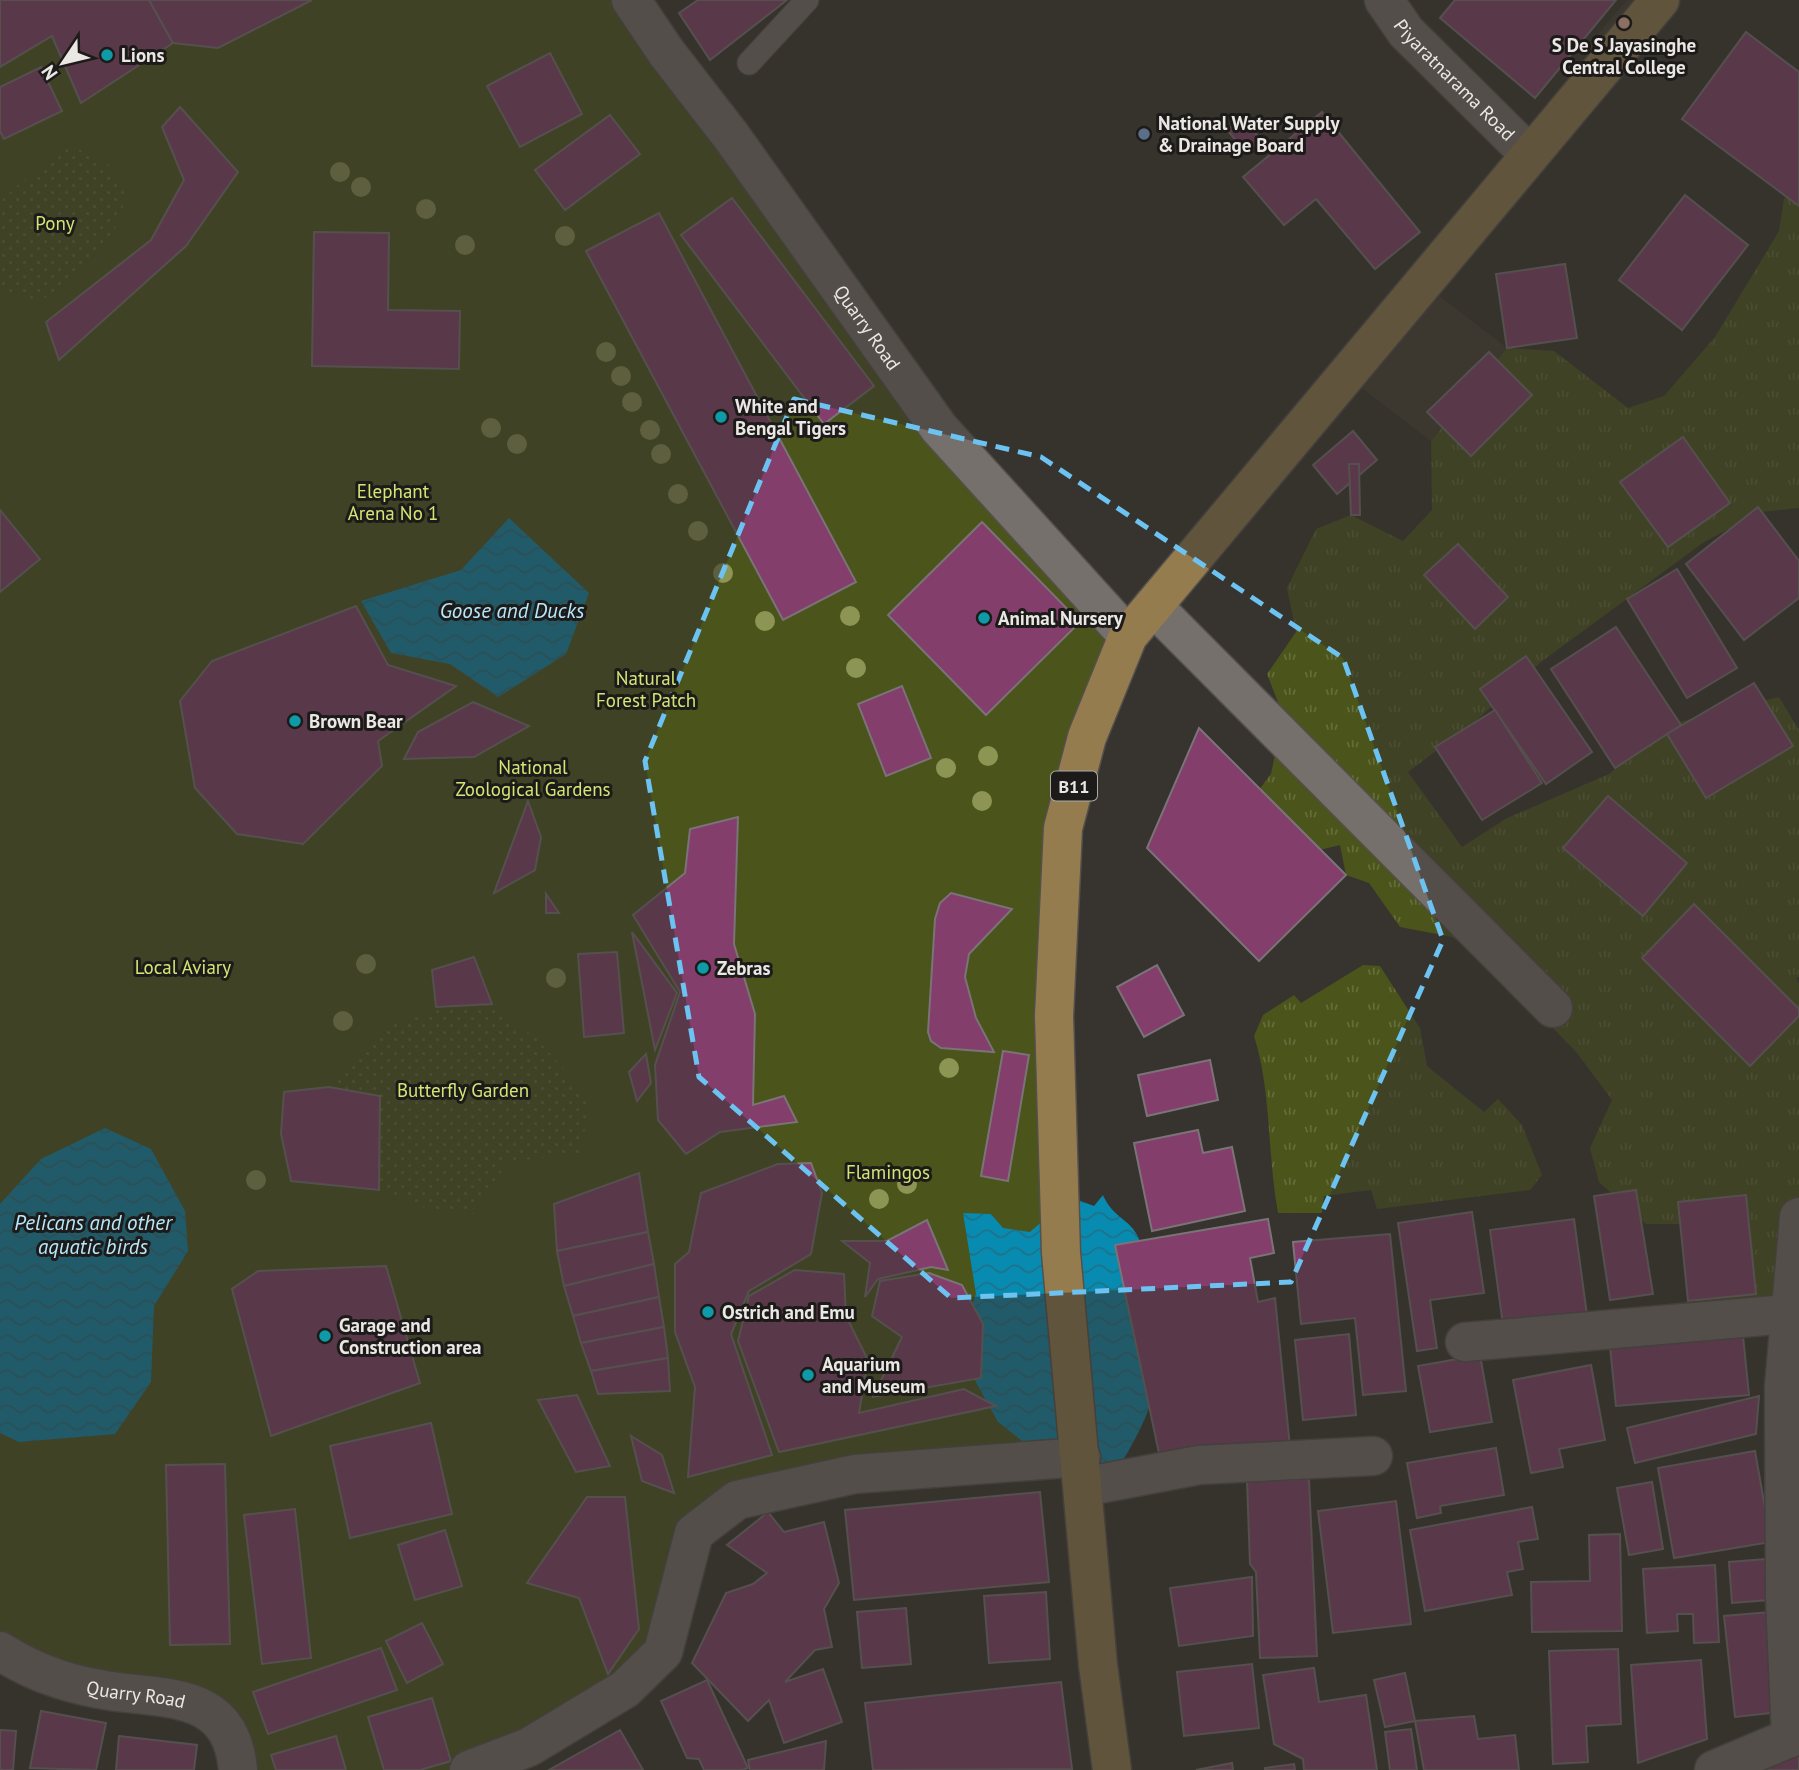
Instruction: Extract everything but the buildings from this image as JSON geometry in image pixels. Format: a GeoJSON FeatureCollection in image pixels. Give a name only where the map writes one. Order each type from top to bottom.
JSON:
{"type":"FeatureCollection","features":[{"type":"Feature","properties":{"kind":"main road","name":"B11"},"geometry":{"type":"LineString","coordinates":[[1112,1770],[1098,1665],[1061,1253],[1054,1030],[1063,828],[1087,737],[1128,636],[1660,0]]}},
{"type":"Feature","properties":{"kind":"street","name":"Quarry Road"},"geometry":{"type":"LineString","coordinates":[[631,0],[939,428],[1128,636]]}},
{"type":"Feature","properties":{"kind":"street","name":"Piyaratnarama Road"},"geometry":{"type":"LineString","coordinates":[[1384,0],[1406,32],[1531,155]]}},
{"type":"Feature","properties":{"kind":"street"},"geometry":{"type":"LineString","coordinates":[[1153,606],[1553,1008]]}},
{"type":"Feature","properties":{"kind":"street"},"geometry":{"type":"LineString","coordinates":[[1714,1770],[1795,1736],[1784,1387],[1788,1314],[1799,1217]]}},
{"type":"Feature","properties":{"kind":"street"},"geometry":{"type":"LineString","coordinates":[[1465,1342],[1788,1314]]}},
{"type":"Feature","properties":{"kind":"street"},"geometry":{"type":"LineString","coordinates":[[470,1770],[529,1747],[625,1689],[663,1652],[694,1533],[737,1500],[855,1474],[1082,1472],[1373,1456]]}},
{"type":"Feature","properties":{"kind":"street","name":"Quarry Road"},"geometry":{"type":"LineString","coordinates":[[0,1651],[33,1672],[99,1689],[180,1699],[215,1714],[236,1750],[238,1770]]}},
{"type":"Feature","properties":{"kind":"lane"},"geometry":{"type":"LineString","coordinates":[[749,63],[807,0]]}},
{"type":"Feature","properties":{"kind":"highlighted area"},"geometry":{"type":"Polygon","coordinates":[[[794,399],[1041,457],[1343,658],[1443,940],[1291,1282],[951,1298],[699,1077],[645,761],[794,399]]]}},
{"type":"Feature","properties":{"kind":"shaded area","name":"S De S Jayasinghe Central College"},"geometry":{"type":"Polygon","coordinates":[[[1627,0],[1660,0],[1600,72],[1588,46],[1627,0]]]}},
{"type":"Feature","properties":{"kind":"shaded area"},"geometry":{"type":"Polygon","coordinates":[[[1422,283],[1507,348],[1431,441],[1345,375],[1422,283]]]}},
{"type":"Feature","properties":{"kind":"green space","name":"National Zoological Gardens"},"geometry":{"type":"Polygon","coordinates":[[[0,0],[631,0],[666,52],[1128,636],[1063,828],[1081,1457],[855,1474],[694,1533],[663,1652],[469,1770],[238,1770],[215,1714],[0,1651],[0,0]]]}},
{"type":"Feature","properties":{"kind":"green space","name":"Pony"},"geometry":{"type":"Polygon","coordinates":[[[70,147],[104,160],[127,189],[116,226],[98,255],[86,268],[40,301],[10,293],[0,282],[0,202],[21,182],[70,147]]]}},
{"type":"Feature","properties":{"kind":"green space"},"geometry":{"type":"Polygon","coordinates":[[[1799,183],[1799,508],[1761,512],[1704,542],[1541,662],[1477,720],[1408,772],[1462,847],[1507,818],[1609,774],[1667,725],[1779,697],[1799,730],[1799,977],[1796,978],[1799,983],[1799,1217],[1788,1314],[1698,1320],[1692,1224],[1646,1224],[1599,1182],[1590,1148],[1612,1100],[1577,1053],[1498,971],[1453,937],[1400,927],[1369,883],[1346,875],[1340,845],[1291,857],[1231,827],[1271,774],[1283,715],[1267,674],[1296,632],[1287,588],[1316,529],[1351,515],[1403,541],[1432,510],[1431,441],[1507,348],[1554,351],[1628,408],[1664,396],[1715,337],[1779,231],[1784,199],[1799,183]]]}},
{"type":"Feature","properties":{"kind":"green space"},"geometry":{"type":"Polygon","coordinates":[[[1363,965],[1380,966],[1420,1028],[1427,1066],[1484,1112],[1498,1099],[1522,1125],[1542,1175],[1530,1190],[1377,1209],[1371,1190],[1324,1196],[1322,1213],[1278,1213],[1267,1101],[1254,1036],[1263,1015],[1294,995],[1301,1003],[1363,965]]]}},
{"type":"Feature","properties":{"kind":"green space","name":"Butterfly Garden"},"geometry":{"type":"Polygon","coordinates":[[[489,1005],[537,1039],[590,1098],[581,1153],[508,1162],[473,1214],[432,1211],[400,1196],[379,1190],[380,1097],[329,1087],[382,1028],[436,1008],[489,1005]]]}},
{"type":"Feature","properties":{"kind":"water","name":"Goose and Ducks"},"geometry":{"type":"Polygon","coordinates":[[[509,518],[589,593],[566,654],[498,697],[450,664],[391,653],[361,601],[461,570],[509,518]]]}},
{"type":"Feature","properties":{"kind":"water","name":"Pelicans and other aquatic birds"},"geometry":{"type":"Polygon","coordinates":[[[105,1128],[151,1149],[185,1211],[188,1251],[154,1306],[151,1382],[115,1434],[19,1442],[0,1433],[0,1204],[41,1159],[105,1128]]]}},
{"type":"Feature","properties":{"kind":"water"},"geometry":{"type":"Polygon","coordinates":[[[1103,1195],[1111,1209],[1133,1229],[1141,1246],[1149,1286],[1156,1357],[1155,1388],[1148,1410],[1117,1470],[1026,1444],[998,1422],[957,1348],[976,1294],[963,1213],[991,1214],[1003,1228],[1030,1232],[1070,1197],[1094,1206],[1103,1195]]]}},
{"type":"Feature","properties":{"kind":"place","name":"S De S Jayasinghe Central College"},"geometry":{"type":"Point","coordinates":[1624,23]}},
{"type":"Feature","properties":{"kind":"place","name":"Lions"},"geometry":{"type":"Point","coordinates":[107,55]}},
{"type":"Feature","properties":{"kind":"place","name":"National Water Supply & Drainage Board"},"geometry":{"type":"Point","coordinates":[1144,134]}},
{"type":"Feature","properties":{"kind":"place","name":"White and Bengal Tigers"},"geometry":{"type":"Point","coordinates":[721,417]}},
{"type":"Feature","properties":{"kind":"place","name":"Animal Nursery"},"geometry":{"type":"Point","coordinates":[984,618]}},
{"type":"Feature","properties":{"kind":"place","name":"Brown Bear"},"geometry":{"type":"Point","coordinates":[295,721]}},
{"type":"Feature","properties":{"kind":"place","name":"Zebras"},"geometry":{"type":"Point","coordinates":[703,968]}},
{"type":"Feature","properties":{"kind":"place","name":"Ostrich and Emu"},"geometry":{"type":"Point","coordinates":[708,1312]}},
{"type":"Feature","properties":{"kind":"place","name":"Garage and Construction area"},"geometry":{"type":"Point","coordinates":[325,1336]}},
{"type":"Feature","properties":{"kind":"place","name":"Aquarium and Museum"},"geometry":{"type":"Point","coordinates":[808,1375]}},
{"type":"Feature","properties":{"kind":"park label","name":"Elephant Arena No 1"},"geometry":{"type":"Point","coordinates":[393,502]}},
{"type":"Feature","properties":{"kind":"park label","name":"Natural Forest Patch"},"geometry":{"type":"Point","coordinates":[646,689]}},
{"type":"Feature","properties":{"kind":"park label","name":"Local Aviary"},"geometry":{"type":"Point","coordinates":[183,967]}},
{"type":"Feature","properties":{"kind":"park label","name":"Flamingos"},"geometry":{"type":"Point","coordinates":[888,1172]}}]}
